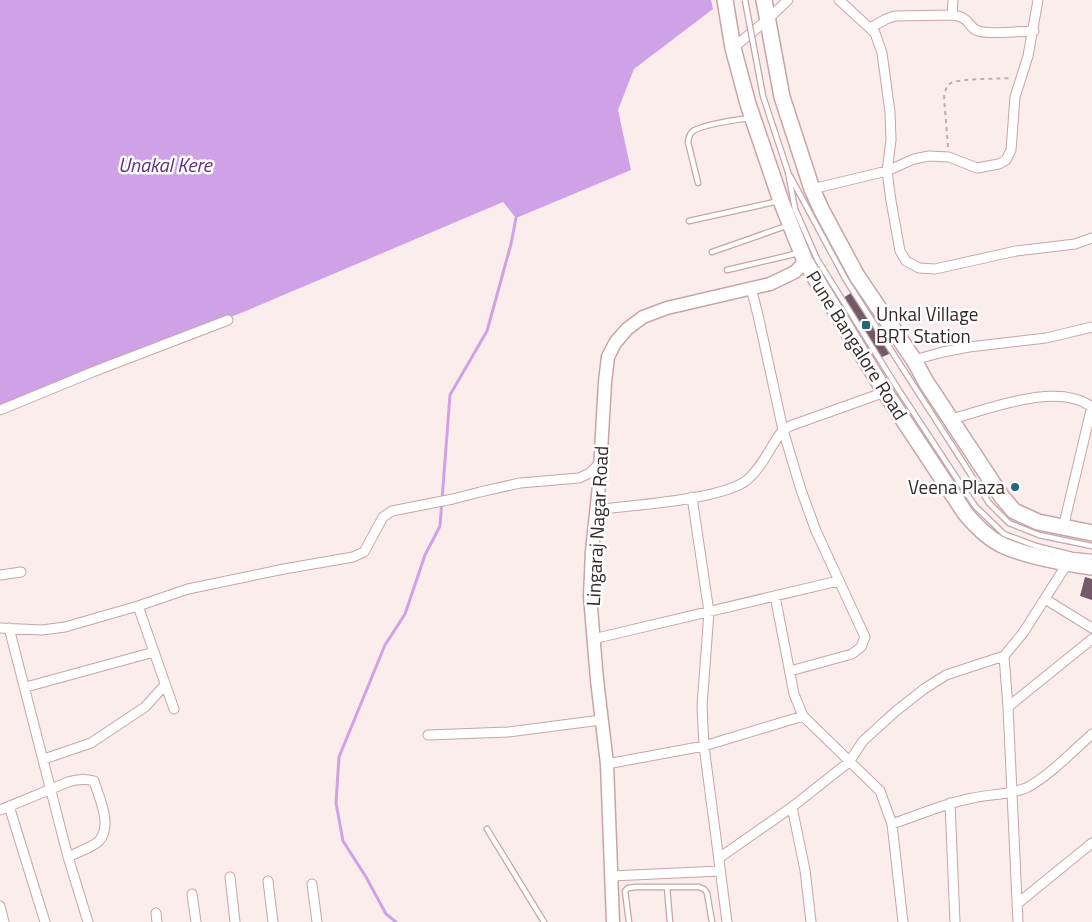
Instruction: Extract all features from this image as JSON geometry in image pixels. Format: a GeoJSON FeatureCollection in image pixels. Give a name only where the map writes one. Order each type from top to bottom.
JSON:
{"type":"FeatureCollection","features":[{"type":"Feature","properties":{"kind":"main road","name":"Pune Bangalore Road"},"geometry":{"type":"LineString","coordinates":[[724,0],[733,48],[753,117],[790,225],[803,256],[884,392],[972,521],[1000,544],[1068,564],[1092,567]]}},
{"type":"Feature","properties":{"kind":"main road","name":"Pune Bangalore Road"},"geometry":{"type":"LineString","coordinates":[[764,0],[782,97],[812,189],[857,276],[914,360],[926,382],[1002,497],[1014,511],[1038,522],[1092,533]]}},
{"type":"Feature","properties":{"kind":"street"},"geometry":{"type":"LineString","coordinates":[[733,48],[788,0]]}},
{"type":"Feature","properties":{"kind":"street"},"geometry":{"type":"LineString","coordinates":[[839,0],[870,28],[879,42],[890,112],[891,140],[887,171],[890,201],[900,251],[906,261],[919,268],[935,269],[950,267],[998,254],[1075,244],[1092,238]]}},
{"type":"Feature","properties":{"kind":"street"},"geometry":{"type":"LineString","coordinates":[[952,15],[953,0]]}},
{"type":"Feature","properties":{"kind":"street"},"geometry":{"type":"LineString","coordinates":[[812,189],[887,171],[914,158],[929,156],[949,157],[977,168],[1000,164],[1006,160],[1011,150],[1014,97],[1028,56],[1034,31],[1038,0]]}},
{"type":"Feature","properties":{"kind":"street"},"geometry":{"type":"LineString","coordinates":[[870,28],[895,16],[952,15],[967,19],[973,28],[982,32],[1034,31]]}},
{"type":"Feature","properties":{"kind":"street","name":"Lingaraj Nagar Road"},"geometry":{"type":"LineString","coordinates":[[613,922],[607,764],[593,639],[590,588],[608,357],[615,343],[627,328],[643,317],[667,308],[786,278],[795,272],[803,256]]}},
{"type":"Feature","properties":{"kind":"street"},"geometry":{"type":"LineString","coordinates":[[751,288],[783,430],[816,531],[838,581],[864,632],[864,642],[852,654],[790,671]]}},
{"type":"Feature","properties":{"kind":"street"},"geometry":{"type":"LineString","coordinates":[[0,410],[228,320]]}},
{"type":"Feature","properties":{"kind":"street"},"geometry":{"type":"LineString","coordinates":[[914,360],[969,346],[1046,338],[1092,327]]}},
{"type":"Feature","properties":{"kind":"street"},"geometry":{"type":"LineString","coordinates":[[597,510],[692,497],[732,488],[746,481],[762,462],[783,430],[884,392]]}},
{"type":"Feature","properties":{"kind":"street"},"geometry":{"type":"LineString","coordinates":[[952,419],[1022,400],[1038,398],[1070,397],[1084,401],[1092,407],[1063,528]]}},
{"type":"Feature","properties":{"kind":"street"},"geometry":{"type":"LineString","coordinates":[[88,922],[50,789],[26,687],[5,628],[42,630],[65,627],[188,589],[284,568],[353,556],[364,552],[383,517],[392,512],[453,500],[486,490],[520,483],[579,478],[590,473],[600,464]]}},
{"type":"Feature","properties":{"kind":"street"},"geometry":{"type":"LineString","coordinates":[[692,497],[709,612],[702,706],[704,746],[727,922]]}},
{"type":"Feature","properties":{"kind":"street"},"geometry":{"type":"LineString","coordinates":[[718,858],[792,807],[849,762],[863,741],[896,711],[924,690],[946,675],[1004,656],[1023,633],[1068,564]]}},
{"type":"Feature","properties":{"kind":"street"},"geometry":{"type":"LineString","coordinates":[[0,575],[21,572]]}},
{"type":"Feature","properties":{"kind":"street"},"geometry":{"type":"LineString","coordinates":[[593,639],[838,581]]}},
{"type":"Feature","properties":{"kind":"street"},"geometry":{"type":"LineString","coordinates":[[775,596],[796,699],[803,716],[880,791],[892,824],[903,922]]}},
{"type":"Feature","properties":{"kind":"street"},"geometry":{"type":"LineString","coordinates":[[1045,599],[1092,628]]}},
{"type":"Feature","properties":{"kind":"street"},"geometry":{"type":"LineString","coordinates":[[138,606],[174,709]]}},
{"type":"Feature","properties":{"kind":"street"},"geometry":{"type":"LineString","coordinates":[[1008,707],[1092,639]]}},
{"type":"Feature","properties":{"kind":"street"},"geometry":{"type":"LineString","coordinates":[[26,687],[154,652]]}},
{"type":"Feature","properties":{"kind":"street"},"geometry":{"type":"LineString","coordinates":[[1004,656],[1018,922]]}},
{"type":"Feature","properties":{"kind":"street"},"geometry":{"type":"LineString","coordinates":[[44,759],[92,744],[145,707],[165,685]]}},
{"type":"Feature","properties":{"kind":"street"},"geometry":{"type":"LineString","coordinates":[[607,764],[704,746],[803,716]]}},
{"type":"Feature","properties":{"kind":"street"},"geometry":{"type":"LineString","coordinates":[[428,735],[508,732],[601,720]]}},
{"type":"Feature","properties":{"kind":"street"},"geometry":{"type":"LineString","coordinates":[[892,824],[950,803],[974,797],[1012,792],[1028,786],[1038,780],[1092,734]]}},
{"type":"Feature","properties":{"kind":"street"},"geometry":{"type":"LineString","coordinates":[[0,810],[78,779],[94,781],[106,824],[104,832],[98,842],[68,857]]}},
{"type":"Feature","properties":{"kind":"street"},"geometry":{"type":"LineString","coordinates":[[950,803],[955,922]]}},
{"type":"Feature","properties":{"kind":"street"},"geometry":{"type":"LineString","coordinates":[[9,806],[45,922]]}},
{"type":"Feature","properties":{"kind":"street"},"geometry":{"type":"LineString","coordinates":[[792,807],[805,870],[811,922]]}},
{"type":"Feature","properties":{"kind":"street"},"geometry":{"type":"LineString","coordinates":[[1017,904],[1092,843]]}},
{"type":"Feature","properties":{"kind":"street"},"geometry":{"type":"LineString","coordinates":[[611,876],[720,871]]}},
{"type":"Feature","properties":{"kind":"street"},"geometry":{"type":"LineString","coordinates":[[230,877],[235,922]]}},
{"type":"Feature","properties":{"kind":"street"},"geometry":{"type":"LineString","coordinates":[[268,880],[273,922]]}},
{"type":"Feature","properties":{"kind":"street"},"geometry":{"type":"LineString","coordinates":[[312,884],[317,922]]}},
{"type":"Feature","properties":{"kind":"street"},"geometry":{"type":"LineString","coordinates":[[192,894],[196,922]]}},
{"type":"Feature","properties":{"kind":"street"},"geometry":{"type":"LineString","coordinates":[[0,906],[4,922]]}},
{"type":"Feature","properties":{"kind":"lane"},"geometry":{"type":"LineString","coordinates":[[745,0],[763,96],[788,172],[795,209],[817,259],[900,392],[975,506],[1004,534],[1036,546],[1092,557]]}},
{"type":"Feature","properties":{"kind":"lane"},"geometry":{"type":"LineString","coordinates":[[698,183],[688,142],[692,132],[712,125],[753,117]]}},
{"type":"Feature","properties":{"kind":"lane"},"geometry":{"type":"LineString","coordinates":[[788,172],[856,297],[989,503],[1009,524],[1039,535],[1092,546]]}},
{"type":"Feature","properties":{"kind":"lane"},"geometry":{"type":"LineString","coordinates":[[689,221],[780,200]]}},
{"type":"Feature","properties":{"kind":"lane"},"geometry":{"type":"LineString","coordinates":[[712,252],[790,225]]}},
{"type":"Feature","properties":{"kind":"lane"},"geometry":{"type":"LineString","coordinates":[[727,270],[803,256]]}},
{"type":"Feature","properties":{"kind":"lane"},"geometry":{"type":"LineString","coordinates":[[487,829],[544,922]]}},
{"type":"Feature","properties":{"kind":"lane"},"geometry":{"type":"LineString","coordinates":[[629,922],[626,897],[628,888],[667,887],[699,887],[704,889],[707,893],[712,922]]}},
{"type":"Feature","properties":{"kind":"lane"},"geometry":{"type":"LineString","coordinates":[[667,887],[670,922]]}},
{"type":"Feature","properties":{"kind":"path"},"geometry":{"type":"LineString","coordinates":[[949,157],[944,96],[945,89],[950,83],[1021,78]]}},
{"type":"Feature","properties":{"kind":"water","name":"Unakal Kere"},"geometry":{"type":"Polygon","coordinates":[[[0,0],[711,0],[713,9],[634,69],[618,110],[631,170],[516,218],[503,202],[246,311],[0,407],[0,0]]]}},
{"type":"Feature","properties":{"kind":"building","name":"Unkal Village BRT Station"},"geometry":{"type":"Polygon","coordinates":[[[851,293],[891,353],[880,358],[843,298],[851,293]]]}},
{"type":"Feature","properties":{"kind":"building"},"geometry":{"type":"Polygon","coordinates":[[[1085,577],[1092,579],[1092,600],[1080,596],[1085,577]]]}},
{"type":"Feature","properties":{"kind":"waterway"},"geometry":{"type":"LineString","coordinates":[[396,922],[386,914],[366,877],[343,841],[336,803],[339,757],[385,645],[405,614],[425,555],[440,526],[450,395],[487,331],[511,244],[516,218]]}},
{"type":"Feature","properties":{"kind":"place","name":"Unkal Village BRT Station"},"geometry":{"type":"Point","coordinates":[866,325]}},
{"type":"Feature","properties":{"kind":"place","name":"Veena Plaza"},"geometry":{"type":"Point","coordinates":[1015,487]}}]}
